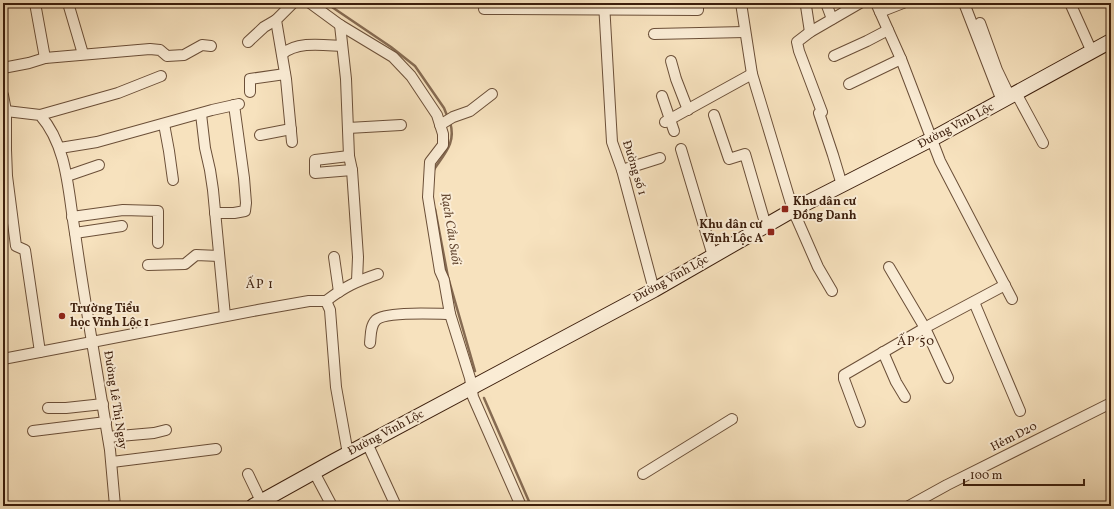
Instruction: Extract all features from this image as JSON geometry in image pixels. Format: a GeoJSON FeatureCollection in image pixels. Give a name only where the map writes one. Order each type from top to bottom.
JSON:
{"type":"FeatureCollection","features":[{"type":"Feature","properties":{"kind":"main road","name":"Đường Vĩnh Lộc"},"geometry":{"type":"LineString","coordinates":[[257,504],[367,443],[654,290],[793,210],[932,139],[1111,41]]}},
{"type":"Feature","properties":{"kind":"street"},"geometry":{"type":"LineString","coordinates":[[35,3],[45,58]]}},
{"type":"Feature","properties":{"kind":"street"},"geometry":{"type":"LineString","coordinates":[[68,3],[83,54]]}},
{"type":"Feature","properties":{"kind":"street"},"geometry":{"type":"LineString","coordinates":[[248,42],[264,27],[276,20],[293,3]]}},
{"type":"Feature","properties":{"kind":"street"},"geometry":{"type":"LineString","coordinates":[[310,3],[340,25],[393,57],[411,76],[437,115],[446,121]]}},
{"type":"Feature","properties":{"kind":"street"},"geometry":{"type":"LineString","coordinates":[[484,9],[604,6],[698,10],[698,3]]}},
{"type":"Feature","properties":{"kind":"street"},"geometry":{"type":"LineString","coordinates":[[741,3],[752,74],[793,210],[818,267],[832,291]]}},
{"type":"Feature","properties":{"kind":"street"},"geometry":{"type":"LineString","coordinates":[[826,3],[832,19]]}},
{"type":"Feature","properties":{"kind":"street"},"geometry":{"type":"LineString","coordinates":[[842,185],[833,154],[818,113],[822,112],[797,42],[810,32],[860,3]]}},
{"type":"Feature","properties":{"kind":"street"},"geometry":{"type":"LineString","coordinates":[[903,3],[878,8],[901,59],[940,161],[1012,299]]}},
{"type":"Feature","properties":{"kind":"street"},"geometry":{"type":"LineString","coordinates":[[964,3],[1009,97],[1043,143]]}},
{"type":"Feature","properties":{"kind":"street"},"geometry":{"type":"LineString","coordinates":[[1070,3],[1092,52]]}},
{"type":"Feature","properties":{"kind":"street","name":"Đường số 1"},"geometry":{"type":"LineString","coordinates":[[604,6],[612,142],[622,170],[654,290]]}},
{"type":"Feature","properties":{"kind":"street"},"geometry":{"type":"LineString","coordinates":[[806,6],[810,32]]}},
{"type":"Feature","properties":{"kind":"street"},"geometry":{"type":"LineString","coordinates":[[276,20],[285,74],[292,142]]}},
{"type":"Feature","properties":{"kind":"street"},"geometry":{"type":"LineString","coordinates":[[980,24],[1009,97]]}},
{"type":"Feature","properties":{"kind":"street"},"geometry":{"type":"LineString","coordinates":[[340,25],[346,79],[349,156],[352,170],[358,257],[357,281]]}},
{"type":"Feature","properties":{"kind":"street"},"geometry":{"type":"LineString","coordinates":[[834,56],[888,30]]}},
{"type":"Feature","properties":{"kind":"street"},"geometry":{"type":"LineString","coordinates":[[654,34],[745,32]]}},
{"type":"Feature","properties":{"kind":"street"},"geometry":{"type":"LineString","coordinates":[[3,68],[45,58],[150,49],[160,50],[167,56],[184,55],[202,45],[210,46]]}},
{"type":"Feature","properties":{"kind":"street"},"geometry":{"type":"LineString","coordinates":[[282,54],[292,48],[300,46],[342,46]]}},
{"type":"Feature","properties":{"kind":"street"},"geometry":{"type":"LineString","coordinates":[[849,84],[901,59]]}},
{"type":"Feature","properties":{"kind":"street"},"geometry":{"type":"LineString","coordinates":[[671,61],[688,110]]}},
{"type":"Feature","properties":{"kind":"street"},"geometry":{"type":"LineString","coordinates":[[250,92],[250,79],[285,74]]}},
{"type":"Feature","properties":{"kind":"street"},"geometry":{"type":"LineString","coordinates":[[667,120],[688,110],[752,74]]}},
{"type":"Feature","properties":{"kind":"street"},"geometry":{"type":"LineString","coordinates":[[6,111],[40,115],[118,93],[161,76]]}},
{"type":"Feature","properties":{"kind":"street"},"geometry":{"type":"LineString","coordinates":[[446,121],[470,110],[492,94]]}},
{"type":"Feature","properties":{"kind":"street"},"geometry":{"type":"LineString","coordinates":[[3,95],[6,111],[4,150],[5,176],[16,246],[24,250],[40,352]]}},
{"type":"Feature","properties":{"kind":"street"},"geometry":{"type":"LineString","coordinates":[[662,96],[667,120],[674,131]]}},
{"type":"Feature","properties":{"kind":"street"},"geometry":{"type":"LineString","coordinates":[[60,148],[97,142],[236,105],[244,178],[246,203],[245,211],[234,213],[215,213]]}},
{"type":"Feature","properties":{"kind":"street"},"geometry":{"type":"LineString","coordinates":[[200,114],[210,170],[225,316]]}},
{"type":"Feature","properties":{"kind":"street"},"geometry":{"type":"LineString","coordinates":[[40,115],[47,124],[60,148],[67,176],[74,233],[92,342],[309,301],[326,301],[357,281],[378,274]]}},
{"type":"Feature","properties":{"kind":"street"},"geometry":{"type":"LineString","coordinates":[[714,115],[729,160],[745,154],[766,226]]}},
{"type":"Feature","properties":{"kind":"street"},"geometry":{"type":"LineString","coordinates":[[446,121],[442,145],[430,162],[428,197],[440,271],[444,280],[450,314],[470,378],[473,397],[521,506]]}},
{"type":"Feature","properties":{"kind":"street"},"geometry":{"type":"LineString","coordinates":[[164,124],[172,180]]}},
{"type":"Feature","properties":{"kind":"street"},"geometry":{"type":"LineString","coordinates":[[348,128],[401,125]]}},
{"type":"Feature","properties":{"kind":"street"},"geometry":{"type":"LineString","coordinates":[[260,134],[291,129]]}},
{"type":"Feature","properties":{"kind":"street"},"geometry":{"type":"LineString","coordinates":[[681,149],[713,256]]}},
{"type":"Feature","properties":{"kind":"street"},"geometry":{"type":"LineString","coordinates":[[349,156],[315,160],[315,173],[352,170]]}},
{"type":"Feature","properties":{"kind":"street"},"geometry":{"type":"LineString","coordinates":[[622,170],[660,158]]}},
{"type":"Feature","properties":{"kind":"street"},"geometry":{"type":"LineString","coordinates":[[67,176],[99,165]]}},
{"type":"Feature","properties":{"kind":"street"},"geometry":{"type":"LineString","coordinates":[[72,217],[123,210],[158,211],[158,243]]}},
{"type":"Feature","properties":{"kind":"street"},"geometry":{"type":"LineString","coordinates":[[74,233],[122,226]]}},
{"type":"Feature","properties":{"kind":"street"},"geometry":{"type":"LineString","coordinates":[[148,265],[185,264],[196,255],[219,256]]}},
{"type":"Feature","properties":{"kind":"street"},"geometry":{"type":"LineString","coordinates":[[334,257],[338,292]]}},
{"type":"Feature","properties":{"kind":"street"},"geometry":{"type":"LineString","coordinates":[[889,267],[925,328],[948,378]]}},
{"type":"Feature","properties":{"kind":"street"},"geometry":{"type":"LineString","coordinates":[[860,422],[844,380],[844,375],[925,328],[1005,285]]}},
{"type":"Feature","properties":{"kind":"street"},"geometry":{"type":"LineString","coordinates":[[326,301],[330,310],[338,405],[348,454]]}},
{"type":"Feature","properties":{"kind":"street"},"geometry":{"type":"LineString","coordinates":[[974,302],[1020,411]]}},
{"type":"Feature","properties":{"kind":"street"},"geometry":{"type":"LineString","coordinates":[[370,343],[372,326],[377,319],[402,314],[450,314]]}},
{"type":"Feature","properties":{"kind":"street","name":"Đường Lê Thị Ngay"},"geometry":{"type":"LineString","coordinates":[[3,359],[92,342],[112,462],[115,506]]}},
{"type":"Feature","properties":{"kind":"street"},"geometry":{"type":"LineString","coordinates":[[883,352],[896,382],[905,397]]}},
{"type":"Feature","properties":{"kind":"street","name":"Hẻm D20"},"geometry":{"type":"LineString","coordinates":[[909,506],[947,485],[1111,403]]}},
{"type":"Feature","properties":{"kind":"street"},"geometry":{"type":"LineString","coordinates":[[48,408],[66,408],[103,404]]}},
{"type":"Feature","properties":{"kind":"street"},"geometry":{"type":"LineString","coordinates":[[643,474],[732,419]]}},
{"type":"Feature","properties":{"kind":"street"},"geometry":{"type":"LineString","coordinates":[[33,431],[106,422]]}},
{"type":"Feature","properties":{"kind":"street"},"geometry":{"type":"LineString","coordinates":[[108,437],[154,433],[166,430]]}},
{"type":"Feature","properties":{"kind":"street"},"geometry":{"type":"LineString","coordinates":[[367,443],[396,506]]}},
{"type":"Feature","properties":{"kind":"street"},"geometry":{"type":"LineString","coordinates":[[112,462],[216,448]]}},
{"type":"Feature","properties":{"kind":"street"},"geometry":{"type":"LineString","coordinates":[[314,472],[332,506]]}},
{"type":"Feature","properties":{"kind":"street"},"geometry":{"type":"LineString","coordinates":[[248,474],[257,504]]}},
{"type":"Feature","properties":{"kind":"waterway","name":"Rạch Cầu Suối"},"geometry":{"type":"LineString","coordinates":[[326,3],[391,47],[415,66],[444,108],[448,118]]}},
{"type":"Feature","properties":{"kind":"waterway","name":"Rạch Cầu Suối"},"geometry":{"type":"LineString","coordinates":[[434,170],[446,152],[451,141],[452,129],[450,122]]}},
{"type":"Feature","properties":{"kind":"waterway","name":"Rạch Cầu Suối"},"geometry":{"type":"LineString","coordinates":[[435,209],[448,277],[475,371]]}},
{"type":"Feature","properties":{"kind":"waterway","name":"Rạch Cầu Suối"},"geometry":{"type":"LineString","coordinates":[[484,398],[531,506]]}},
{"type":"Feature","properties":{"kind":"place","name":"Khu dân cư Đồng Danh"},"geometry":{"type":"Point","coordinates":[785,209]}},
{"type":"Feature","properties":{"kind":"place","name":"Khu dân cư Vĩnh Lộc A"},"geometry":{"type":"Point","coordinates":[771,232]}},
{"type":"Feature","properties":{"kind":"place","name":"Trường Tiểu học Vĩnh Lộc 1"},"geometry":{"type":"Point","coordinates":[62,316]}},
{"type":"Feature","properties":{"kind":"district","name":"ẤP 1"},"geometry":{"type":"Point","coordinates":[260,285]}},
{"type":"Feature","properties":{"kind":"district","name":"ẤP 50"},"geometry":{"type":"Point","coordinates":[916,342]}}]}
